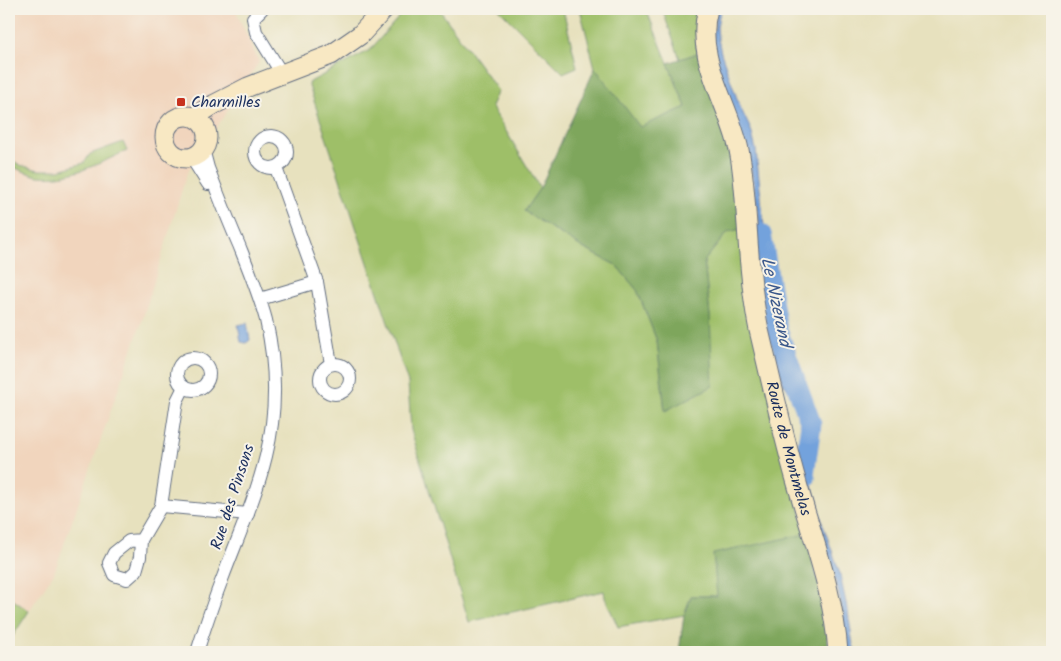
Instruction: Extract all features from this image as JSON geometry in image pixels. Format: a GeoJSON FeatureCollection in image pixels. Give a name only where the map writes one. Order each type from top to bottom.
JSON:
{"type":"FeatureCollection","features":[{"type":"Feature","properties":{"kind":"street"},"geometry":{"type":"LineString","coordinates":[[262,9],[253,18],[256,32],[282,74]]}},
{"type":"Feature","properties":{"kind":"street"},"geometry":{"type":"LineString","coordinates":[[194,117],[248,87],[331,54],[360,35],[384,9]]}},
{"type":"Feature","properties":{"kind":"street","name":"Route de Montmelas"},"geometry":{"type":"LineString","coordinates":[[708,9],[704,33],[708,61],[736,139],[742,164],[752,282],[758,327],[795,478],[834,614],[838,652]]}},
{"type":"Feature","properties":{"kind":"street"},"geometry":{"type":"LineString","coordinates":[[201,146],[204,126],[194,117],[183,116],[174,120],[166,130],[166,144],[172,152],[181,157],[201,146],[223,113],[248,87]]}},
{"type":"Feature","properties":{"kind":"street","name":"Rue des Pinsons"},"geometry":{"type":"LineString","coordinates":[[197,652],[222,579],[248,514],[266,455],[273,406],[270,346],[260,299],[222,205],[201,146]]}},
{"type":"Feature","properties":{"kind":"street"},"geometry":{"type":"LineString","coordinates":[[276,168],[316,282],[331,364]]}},
{"type":"Feature","properties":{"kind":"street"},"geometry":{"type":"LineString","coordinates":[[260,299],[316,282]]}},
{"type":"Feature","properties":{"kind":"street"},"geometry":{"type":"LineString","coordinates":[[141,540],[161,506],[177,401],[184,388]]}},
{"type":"Feature","properties":{"kind":"street"},"geometry":{"type":"LineString","coordinates":[[161,506],[248,514]]}},
{"type":"Feature","properties":{"kind":"shaded area"},"geometry":{"type":"Polygon","coordinates":[[[9,9],[235,9],[259,62],[187,173],[142,321],[54,573],[29,611],[9,597],[9,9]]]}},
{"type":"Feature","properties":{"kind":"green space"},"geometry":{"type":"Polygon","coordinates":[[[411,9],[439,9],[498,91],[491,106],[540,188],[524,211],[583,248],[616,265],[637,290],[657,341],[665,411],[710,316],[704,261],[728,232],[741,229],[805,534],[717,596],[691,596],[684,615],[618,627],[605,598],[604,591],[469,622],[411,430],[408,383],[308,83],[370,50],[404,11],[411,9]]]}},
{"type":"Feature","properties":{"kind":"green space"},"geometry":{"type":"Polygon","coordinates":[[[499,9],[563,9],[577,67],[563,73],[499,9]]]}},
{"type":"Feature","properties":{"kind":"green space"},"geometry":{"type":"Polygon","coordinates":[[[580,9],[646,9],[686,107],[640,128],[595,68],[580,9]]]}},
{"type":"Feature","properties":{"kind":"green space"},"geometry":{"type":"Polygon","coordinates":[[[662,9],[698,9],[695,31],[698,53],[680,59],[662,9]]]}},
{"type":"Feature","properties":{"kind":"green space"},"geometry":{"type":"Polygon","coordinates":[[[698,53],[731,154],[741,229],[728,232],[704,261],[710,316],[713,386],[665,411],[657,341],[637,290],[616,265],[583,248],[524,211],[540,188],[595,68],[640,127],[686,107],[668,63],[698,53]]]}},
{"type":"Feature","properties":{"kind":"green space"},"geometry":{"type":"Polygon","coordinates":[[[123,142],[127,151],[73,173],[50,177],[38,176],[9,165],[9,158],[20,165],[39,170],[59,170],[84,163],[90,154],[123,142]]]}},
{"type":"Feature","properties":{"kind":"green space"},"geometry":{"type":"Polygon","coordinates":[[[805,534],[824,607],[828,652],[679,652],[684,615],[691,596],[717,596],[713,554],[805,534]]]}},
{"type":"Feature","properties":{"kind":"green space"},"geometry":{"type":"Polygon","coordinates":[[[9,597],[29,611],[9,642],[9,597]]]}},
{"type":"Feature","properties":{"kind":"water"},"geometry":{"type":"Polygon","coordinates":[[[716,9],[722,9],[717,27],[721,53],[740,107],[751,130],[756,150],[765,236],[771,268],[769,286],[778,315],[782,356],[787,375],[811,409],[817,427],[817,443],[809,467],[809,476],[839,571],[856,652],[845,652],[843,612],[802,471],[810,439],[809,429],[801,407],[783,383],[779,369],[775,319],[764,291],[766,264],[761,247],[758,211],[751,169],[712,49],[716,9]]]}},
{"type":"Feature","properties":{"kind":"water"},"geometry":{"type":"Polygon","coordinates":[[[247,323],[250,340],[246,343],[241,342],[238,325],[247,323]]]}},
{"type":"Feature","properties":{"kind":"waterway","name":"Le Nizerand"},"geometry":{"type":"LineString","coordinates":[[761,234],[777,330],[811,424],[805,478]]}},
{"type":"Feature","properties":{"kind":"place","name":"Charmilles"},"geometry":{"type":"Point","coordinates":[181,102]}}]}
